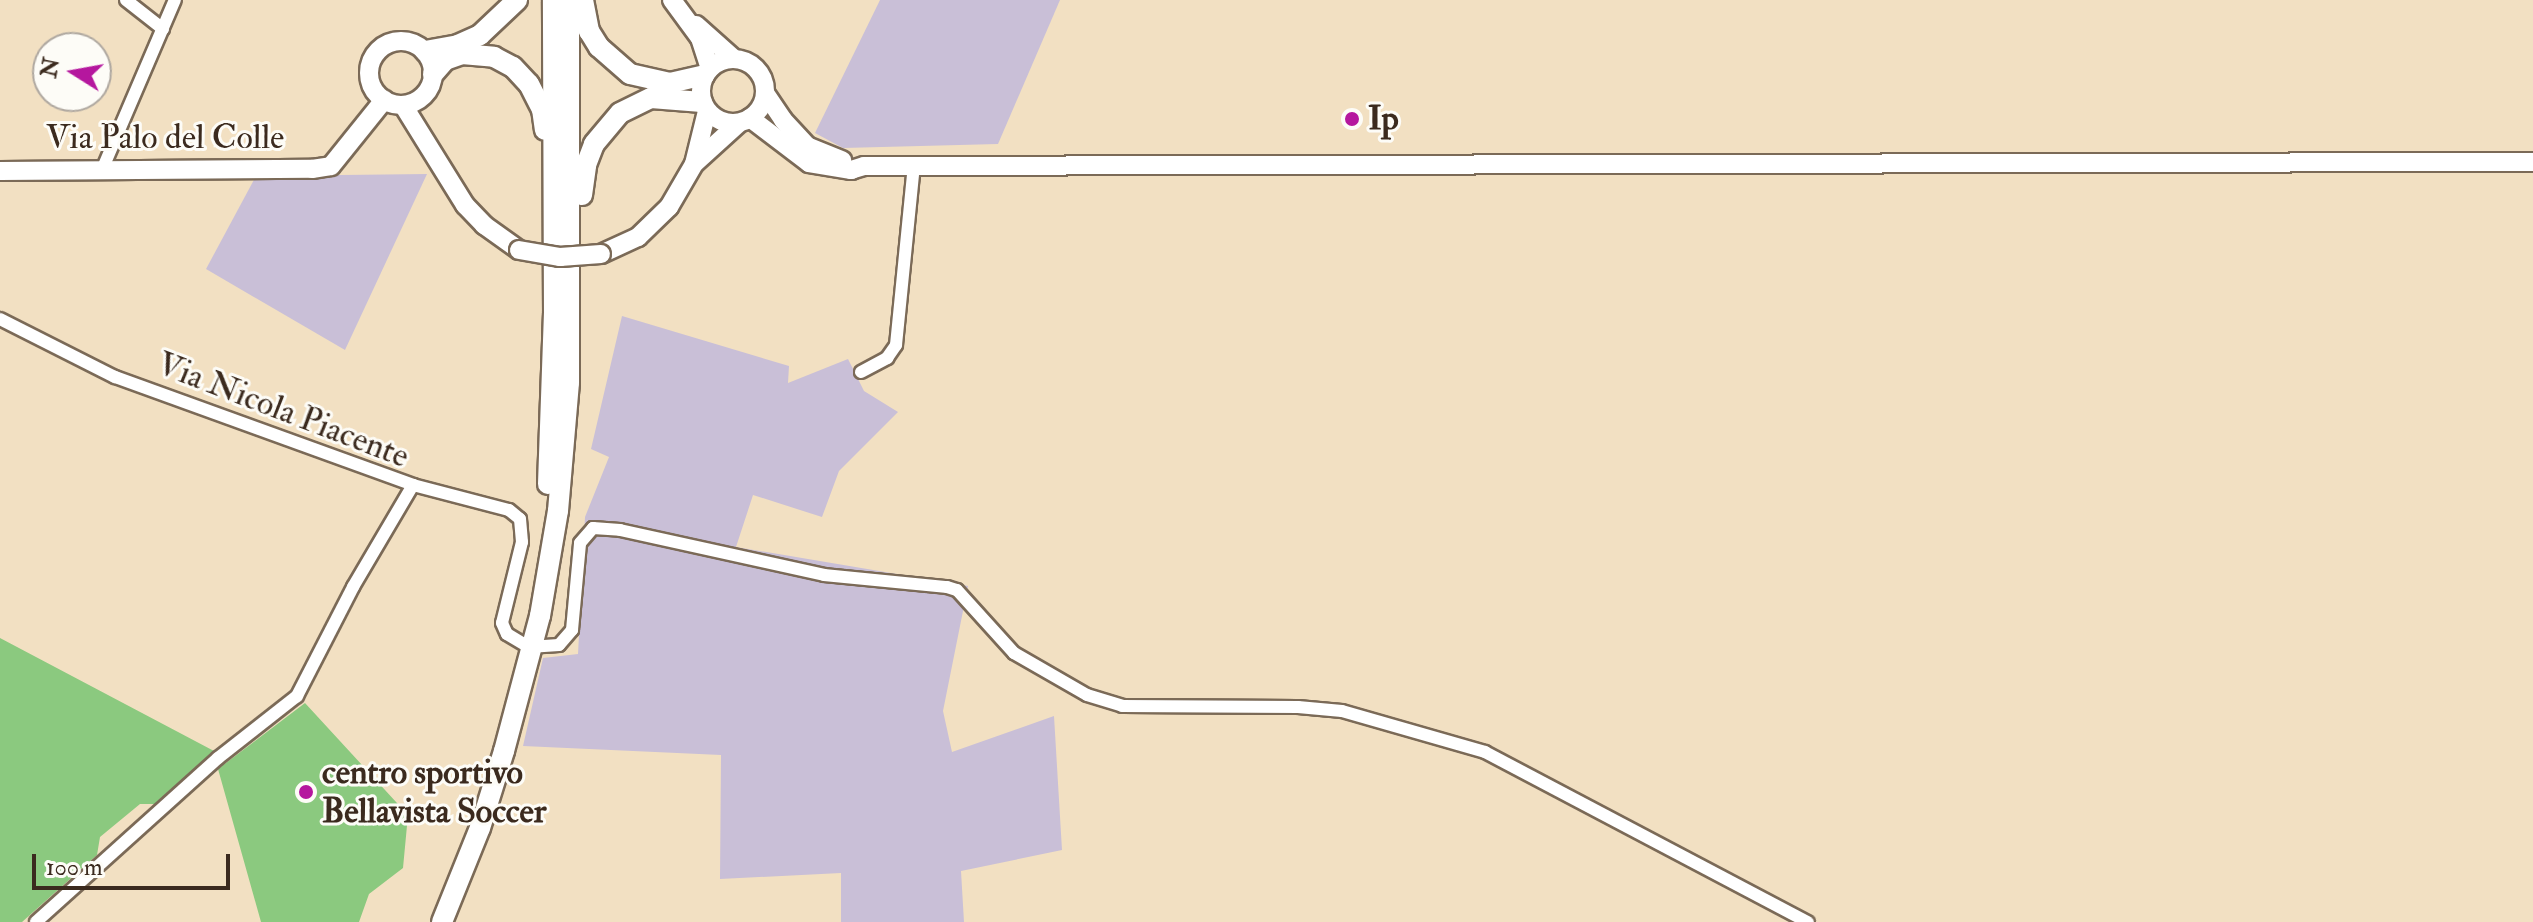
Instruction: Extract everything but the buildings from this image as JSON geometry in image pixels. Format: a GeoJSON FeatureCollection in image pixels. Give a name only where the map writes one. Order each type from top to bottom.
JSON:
{"type":"FeatureCollection","features":[{"type":"Feature","properties":{"kind":"main road"},"geometry":{"type":"LineString","coordinates":[[411,102],[380,96],[369,72],[377,52],[385,45],[406,41],[425,51],[458,45],[480,35],[517,0]]}},
{"type":"Feature","properties":{"kind":"main road"},"geometry":{"type":"LineString","coordinates":[[529,647],[548,485],[553,370],[553,0]]}},
{"type":"Feature","properties":{"kind":"main road"},"geometry":{"type":"LineString","coordinates":[[567,422],[569,0]]}},
{"type":"Feature","properties":{"kind":"main road"},"geometry":{"type":"LineString","coordinates":[[583,0],[589,31],[599,47],[630,74],[670,83],[707,72],[733,58]]}},
{"type":"Feature","properties":{"kind":"main road"},"geometry":{"type":"LineString","coordinates":[[672,0],[690,21],[733,58],[753,65],[760,73],[765,93],[783,120],[807,146],[822,154],[864,166],[2533,162]]}},
{"type":"Feature","properties":{"kind":"main road"},"geometry":{"type":"LineString","coordinates":[[690,21],[707,72],[705,106],[694,164]]}},
{"type":"Feature","properties":{"kind":"main road"},"geometry":{"type":"LineString","coordinates":[[425,51],[433,74]]}},
{"type":"Feature","properties":{"kind":"main road"},"geometry":{"type":"LineString","coordinates":[[411,102],[431,84],[433,74],[445,60],[462,54],[494,57],[513,67],[529,84],[542,109],[544,222],[553,370]]}},
{"type":"Feature","properties":{"kind":"main road"},"geometry":{"type":"LineString","coordinates":[[411,102],[431,151],[465,205],[484,225],[519,250],[560,257],[601,254],[638,237],[655,224],[694,164],[761,107],[765,93]]}},
{"type":"Feature","properties":{"kind":"main road","name":"Via Palo del Colle"},"geometry":{"type":"LineString","coordinates":[[0,171],[312,169],[331,166],[380,96]]}},
{"type":"Feature","properties":{"kind":"main road"},"geometry":{"type":"LineString","coordinates":[[442,922],[493,787],[540,616],[549,571],[567,422],[582,346],[583,184],[594,144],[620,113],[636,103],[664,97],[705,106],[722,121],[745,120],[809,163],[851,170],[864,166]]}},
{"type":"Feature","properties":{"kind":"street"},"geometry":{"type":"LineString","coordinates":[[126,0],[163,29]]}},
{"type":"Feature","properties":{"kind":"street"},"geometry":{"type":"LineString","coordinates":[[102,170],[175,0]]}},
{"type":"Feature","properties":{"kind":"street"},"geometry":{"type":"LineString","coordinates":[[861,372],[887,358],[896,345],[914,166]]}},
{"type":"Feature","properties":{"kind":"street","name":"Via Nicola Piacente"},"geometry":{"type":"LineString","coordinates":[[0,319],[115,377],[413,485],[353,587],[297,696],[218,758],[36,922]]}},
{"type":"Feature","properties":{"kind":"street"},"geometry":{"type":"LineString","coordinates":[[413,485],[509,510],[520,519],[522,542],[502,623],[507,634],[529,647],[559,645],[572,630],[580,543],[593,528],[824,575],[947,587],[957,590],[1014,653],[1087,695],[1122,706],[1283,707],[1342,711],[1485,752],[1808,922]]}},
{"type":"Feature","properties":{"kind":"shaded area"},"geometry":{"type":"Polygon","coordinates":[[[880,0],[1060,0],[998,144],[843,148],[815,133],[880,0]]]}},
{"type":"Feature","properties":{"kind":"shaded area"},"geometry":{"type":"Polygon","coordinates":[[[427,174],[345,350],[206,269],[256,176],[427,174]]]}},
{"type":"Feature","properties":{"kind":"shaded area"},"geometry":{"type":"Polygon","coordinates":[[[622,316],[789,366],[788,383],[848,359],[864,391],[898,412],[839,471],[822,517],[753,495],[736,547],[968,586],[943,711],[952,752],[1054,716],[1062,850],[961,871],[964,922],[841,922],[841,873],[720,879],[721,755],[523,746],[543,658],[578,654],[585,517],[609,457],[591,449],[622,316]]]}},
{"type":"Feature","properties":{"kind":"green space"},"geometry":{"type":"Polygon","coordinates":[[[0,638],[214,751],[155,804],[140,804],[100,837],[97,855],[22,922],[0,922],[0,638]]]}},
{"type":"Feature","properties":{"kind":"green space","name":"centro sportivo Bellavista Soccer"},"geometry":{"type":"Polygon","coordinates":[[[305,703],[408,815],[403,868],[369,894],[359,922],[261,922],[218,769],[305,703]]]}},
{"type":"Feature","properties":{"kind":"place","name":"Ip"},"geometry":{"type":"Point","coordinates":[1352,119]}},
{"type":"Feature","properties":{"kind":"place","name":"centro sportivo Bellavista Soccer"},"geometry":{"type":"Point","coordinates":[306,792]}}]}
